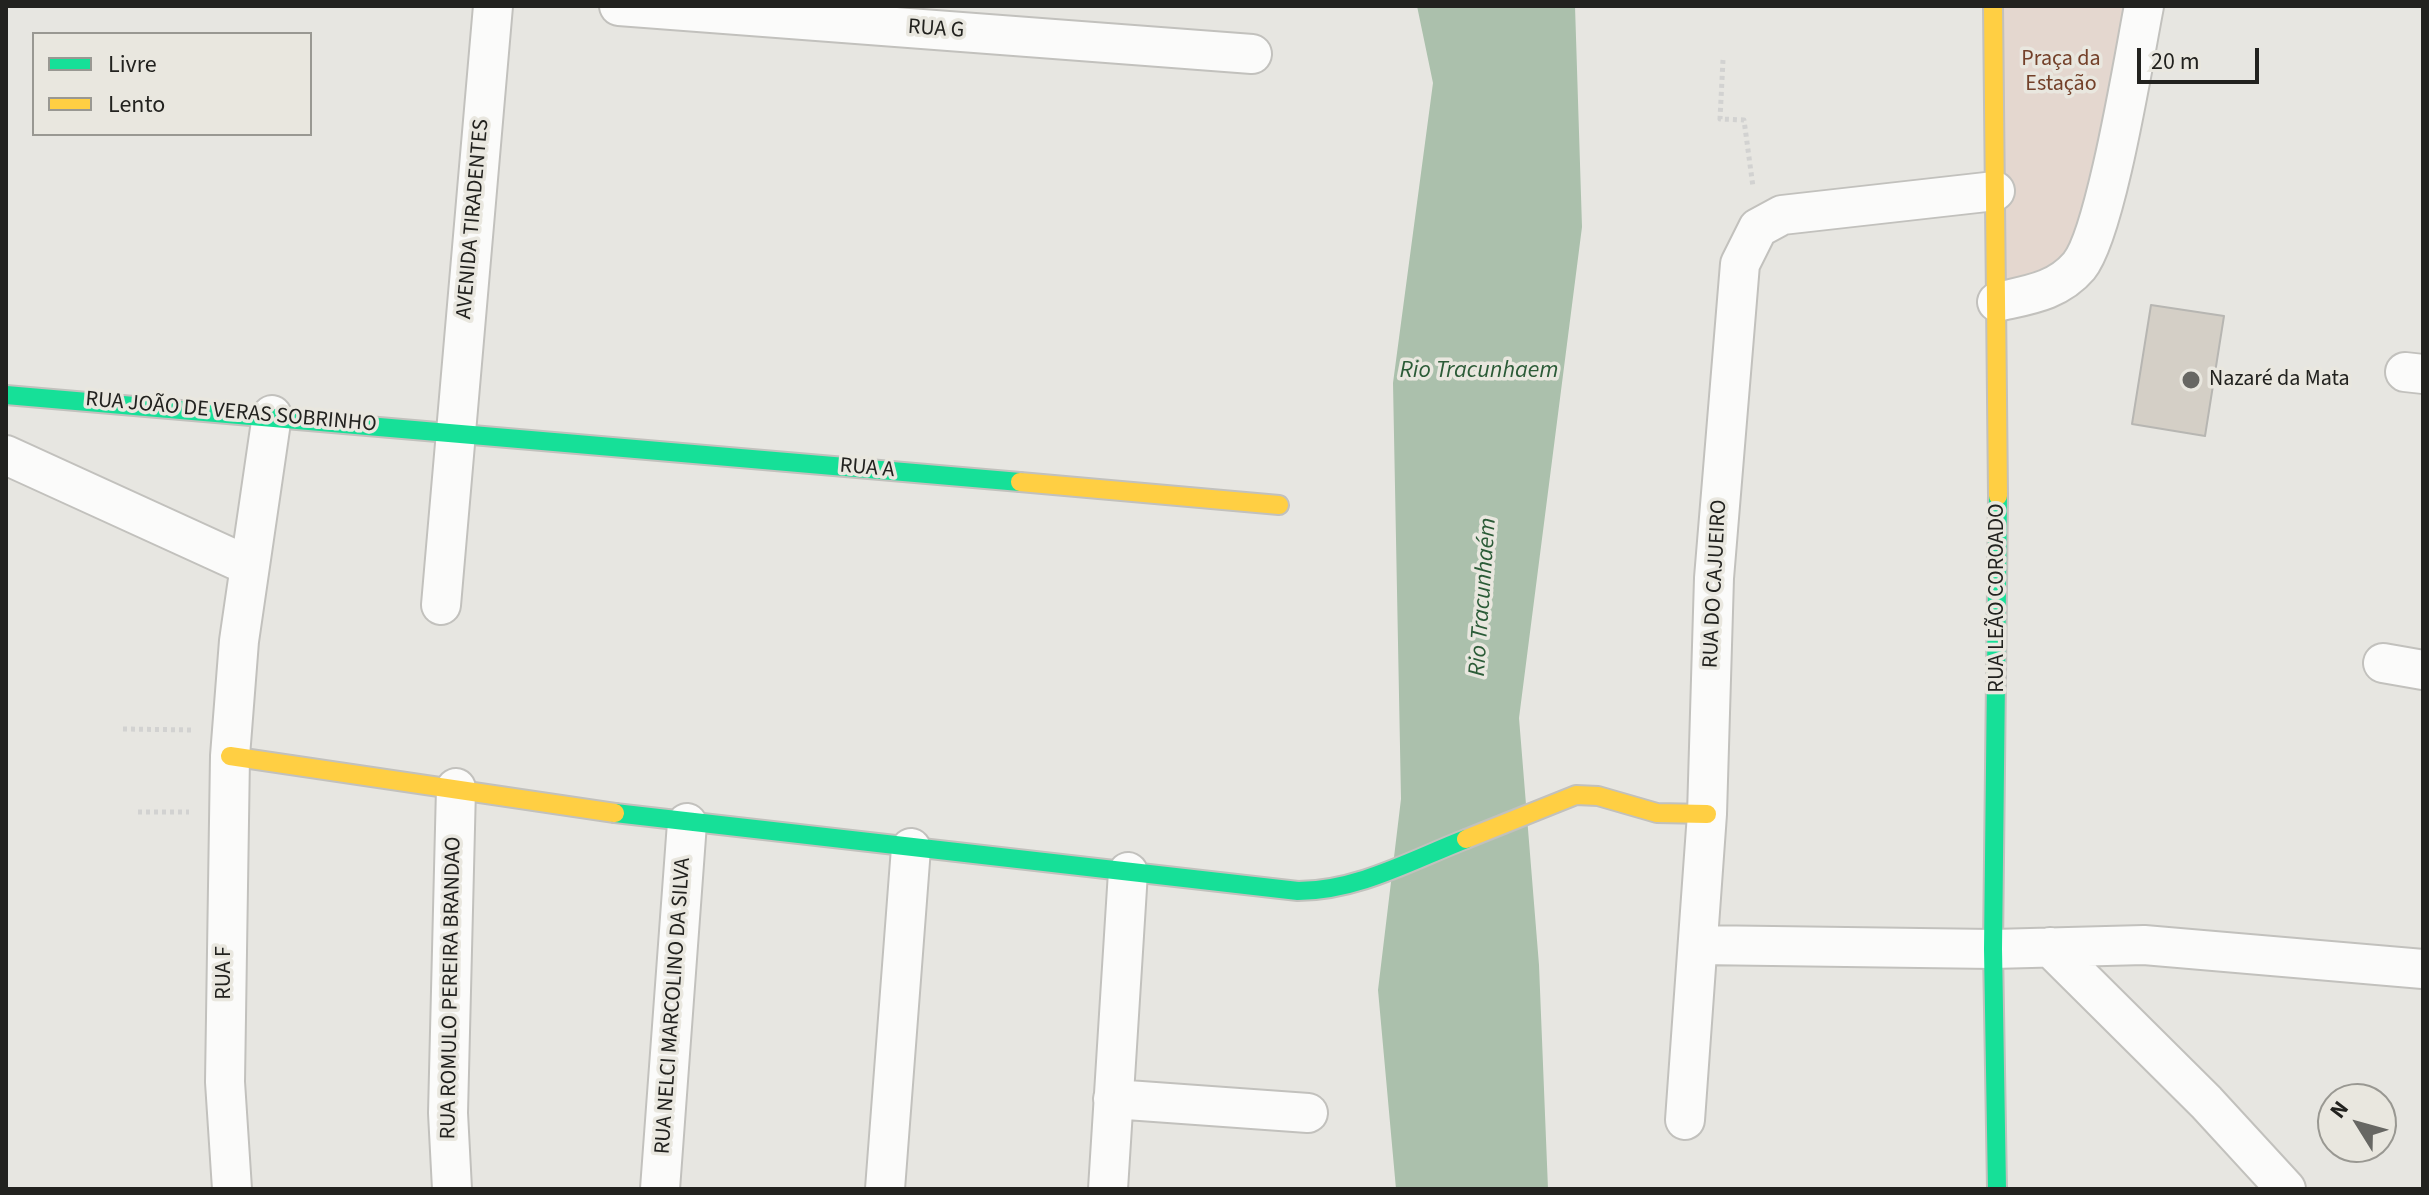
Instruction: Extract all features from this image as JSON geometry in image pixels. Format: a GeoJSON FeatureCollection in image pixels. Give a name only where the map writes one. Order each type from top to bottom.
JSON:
{"type":"FeatureCollection","features":[{"type":"Feature","properties":{"kind":"street","name":"AVENIDA TIRADENTES"},"geometry":{"type":"LineString","coordinates":[[441,605],[493,6]]}},
{"type":"Feature","properties":{"kind":"street","name":"RUA G"},"geometry":{"type":"LineString","coordinates":[[619,6],[1252,54]]}},
{"type":"Feature","properties":{"kind":"street","name":"RUA LEÃO COROADO"},"geometry":{"type":"LineString","coordinates":[[1993,6],[1999,574],[1993,949],[1997,1189]]}},
{"type":"Feature","properties":{"kind":"street"},"geometry":{"type":"LineString","coordinates":[[1997,302],[2050,290],[2079,265],[2097,228],[2144,6]]}},
{"type":"Feature","properties":{"kind":"street"},"geometry":{"type":"LineString","coordinates":[[1758,228],[1782,215],[1809,210],[1995,191]]}},
{"type":"Feature","properties":{"kind":"street","name":"RUA DO CAJUEIRO"},"geometry":{"type":"LineString","coordinates":[[1685,1120],[1707,814],[1714,578],[1733,322],[1740,264],[1758,228]]}},
{"type":"Feature","properties":{"kind":"street","name":"RUA JOÃO DE VERAS SOBRINHO"},"geometry":{"type":"LineString","coordinates":[[6,395],[456,432]]}},
{"type":"Feature","properties":{"kind":"street","name":"RUA F"},"geometry":{"type":"LineString","coordinates":[[232,1189],[225,1082],[227,812],[249,566],[272,415]]}},
{"type":"Feature","properties":{"kind":"street","name":"RUA A"},"geometry":{"type":"LineString","coordinates":[[456,432],[1279,505]]}},
{"type":"Feature","properties":{"kind":"street"},"geometry":{"type":"LineString","coordinates":[[6,455],[249,566]]}},
{"type":"Feature","properties":{"kind":"street"},"geometry":{"type":"LineString","coordinates":[[2383,663],[2423,670]]}},
{"type":"Feature","properties":{"kind":"street"},"geometry":{"type":"LineString","coordinates":[[230,756],[687,823],[1298,891],[1326,891],[1576,795],[1598,796],[1657,813],[1707,814]]}},
{"type":"Feature","properties":{"kind":"street","name":"RUA ROMULO PEREIRA BRANDAO"},"geometry":{"type":"LineString","coordinates":[[452,1189],[448,1113],[456,788]]}},
{"type":"Feature","properties":{"kind":"street","name":"RUA NELCI MARCOLINO DA SILVA"},"geometry":{"type":"LineString","coordinates":[[660,1189],[687,823]]}},
{"type":"Feature","properties":{"kind":"street"},"geometry":{"type":"LineString","coordinates":[[885,1189],[911,848]]}},
{"type":"Feature","properties":{"kind":"street"},"geometry":{"type":"LineString","coordinates":[[1108,1189],[1128,872]]}},
{"type":"Feature","properties":{"kind":"street"},"geometry":{"type":"LineString","coordinates":[[1699,945],[1993,949],[2144,945],[2423,969]]}},
{"type":"Feature","properties":{"kind":"street"},"geometry":{"type":"LineString","coordinates":[[2050,947],[2206,1102],[2286,1189]]}},
{"type":"Feature","properties":{"kind":"street"},"geometry":{"type":"LineString","coordinates":[[1113,1099],[1308,1113]]}},
{"type":"Feature","properties":{"kind":"path"},"geometry":{"type":"LineString","coordinates":[[1723,60],[1720,119],[1744,120],[1758,228]]}},
{"type":"Feature","properties":{"kind":"path"},"geometry":{"type":"LineString","coordinates":[[123,729],[197,730],[230,756]]}},
{"type":"Feature","properties":{"kind":"path"},"geometry":{"type":"LineString","coordinates":[[138,812],[227,812]]}},
{"type":"Feature","properties":{"kind":"green space","name":"Praça da Estação"},"geometry":{"type":"Polygon","coordinates":[[[1993,6],[2143,6],[2079,265],[1997,302],[1993,6]]]}},
{"type":"Feature","properties":{"kind":"water","name":"Rio Tracunhaem"},"geometry":{"type":"Polygon","coordinates":[[[1417,6],[1575,6],[1582,227],[1519,718],[1539,965],[1548,1189],[1396,1189],[1378,990],[1401,799],[1393,383],[1433,83],[1417,6]]]}},
{"type":"Feature","properties":{"kind":"building"},"geometry":{"type":"Polygon","coordinates":[[[2151,305],[2224,316],[2205,436],[2132,424],[2151,305]]]}},
{"type":"Feature","properties":{"kind":"traffic: fast"},"geometry":{"type":"LineString","coordinates":[[6,395],[1020,482]]}},
{"type":"Feature","properties":{"kind":"traffic: fast"},"geometry":{"type":"LineString","coordinates":[[1997,1189],[1993,949],[1998,496]]}},
{"type":"Feature","properties":{"kind":"traffic: fast"},"geometry":{"type":"LineString","coordinates":[[615,813],[1298,891],[1320,890],[1363,880],[1466,839]]}},
{"type":"Feature","properties":{"kind":"traffic: slow"},"geometry":{"type":"LineString","coordinates":[[1993,6],[1998,496]]}},
{"type":"Feature","properties":{"kind":"traffic: slow"},"geometry":{"type":"LineString","coordinates":[[1020,482],[1279,505]]}},
{"type":"Feature","properties":{"kind":"traffic: slow"},"geometry":{"type":"LineString","coordinates":[[230,756],[615,813]]}},
{"type":"Feature","properties":{"kind":"traffic: slow"},"geometry":{"type":"LineString","coordinates":[[1466,839],[1576,795],[1598,796],[1657,813],[1707,814]]}},
{"type":"Feature","properties":{"kind":"place","name":"Nazaré da Mata"},"geometry":{"type":"Point","coordinates":[2191,380]}},
{"type":"Feature","properties":{"kind":"water label","name":"Rio Tracunhaém"},"geometry":{"type":"Point","coordinates":[1484,597]}}]}
